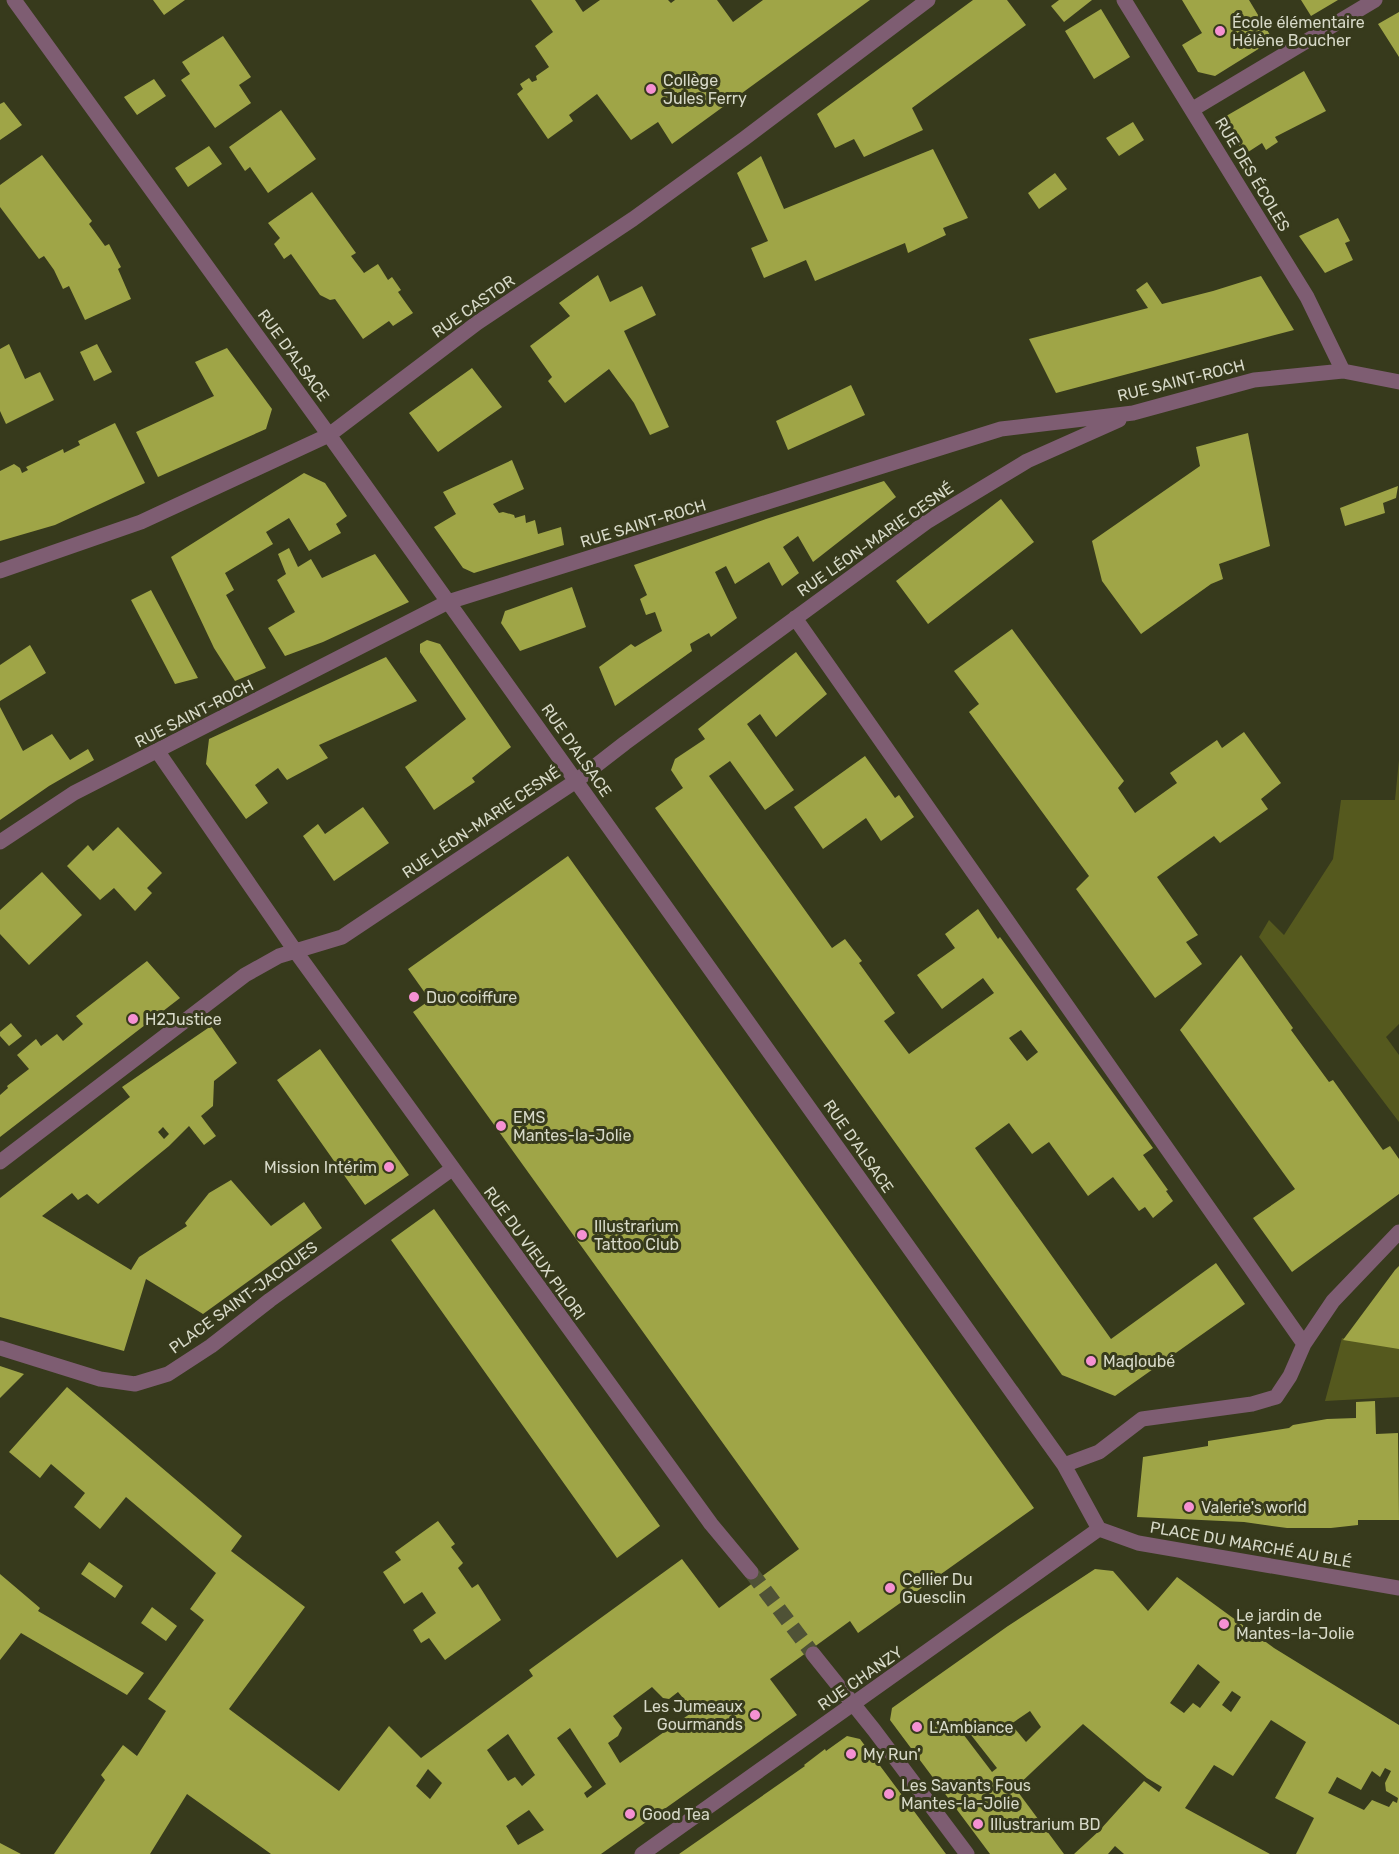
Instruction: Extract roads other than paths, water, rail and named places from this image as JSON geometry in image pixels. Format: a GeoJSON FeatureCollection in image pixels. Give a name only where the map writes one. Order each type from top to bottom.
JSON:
{"type":"FeatureCollection","features":[{"type":"Feature","properties":{"kind":"street","name":"RUE D'ALSACE"},"geometry":{"type":"LineString","coordinates":[[14,0],[330,435],[1064,1466],[1099,1529]]}},
{"type":"Feature","properties":{"kind":"street","name":"RUE CASTOR"},"geometry":{"type":"LineString","coordinates":[[0,572],[141,522],[330,435],[477,323],[633,219],[928,0]]}},
{"type":"Feature","properties":{"kind":"street","name":"RUE DES ÉCOLES"},"geometry":{"type":"LineString","coordinates":[[1124,0],[1307,297],[1343,371]]}},
{"type":"Feature","properties":{"kind":"street"},"geometry":{"type":"LineString","coordinates":[[1193,109],[1375,0]]}},
{"type":"Feature","properties":{"kind":"street","name":"RUE SAINT-ROCH"},"geometry":{"type":"LineString","coordinates":[[0,842],[74,793],[448,602],[1000,429],[1133,413],[1254,380],[1343,371],[1399,382]]}},
{"type":"Feature","properties":{"kind":"street","name":"RUE LÉON-MARIE CESNÉ"},"geometry":{"type":"LineString","coordinates":[[0,1162],[245,975],[279,956],[342,936],[576,781],[928,521],[1028,461],[1133,413]]}},
{"type":"Feature","properties":{"kind":"street"},"geometry":{"type":"LineString","coordinates":[[795,618],[1304,1344]]}},
{"type":"Feature","properties":{"kind":"street","name":"RUE DU VIEUX PILORI"},"geometry":{"type":"LineString","coordinates":[[158,752],[296,952],[452,1169],[711,1524],[751,1572]]}},
{"type":"Feature","properties":{"kind":"street","name":"PLACE SAINT-JACQUES"},"geometry":{"type":"LineString","coordinates":[[0,1348],[100,1379],[135,1384],[168,1374],[211,1346],[270,1300],[452,1169]]}},
{"type":"Feature","properties":{"kind":"street"},"geometry":{"type":"LineString","coordinates":[[1064,1466],[1099,1452],[1142,1419],[1252,1404],[1276,1396],[1290,1376],[1304,1344],[1333,1301],[1399,1232]]}},
{"type":"Feature","properties":{"kind":"street","name":"PLACE DU MARCHÉ AU BLÉ"},"geometry":{"type":"LineString","coordinates":[[1099,1529],[1138,1543],[1399,1588]]}},
{"type":"Feature","properties":{"kind":"street","name":"RUE CHANZY"},"geometry":{"type":"LineString","coordinates":[[642,1854],[1099,1529]]}},
{"type":"Feature","properties":{"kind":"street"},"geometry":{"type":"LineString","coordinates":[[813,1654],[967,1854]]}},
{"type":"Feature","properties":{"kind":"tunnel"},"geometry":{"type":"LineString","coordinates":[[751,1572],[813,1654]]}},
{"type":"Feature","properties":{"kind":"place","name":"École élémentaire Hélène Boucher"},"geometry":{"type":"Point","coordinates":[1220,31]}},
{"type":"Feature","properties":{"kind":"place","name":"Collège Jules Ferry"},"geometry":{"type":"Point","coordinates":[651,89]}},
{"type":"Feature","properties":{"kind":"place","name":"Duo coiffure"},"geometry":{"type":"Point","coordinates":[414,997]}},
{"type":"Feature","properties":{"kind":"place","name":"H2Justice"},"geometry":{"type":"Point","coordinates":[133,1019]}},
{"type":"Feature","properties":{"kind":"place","name":"EMS Mantes-la-Jolie"},"geometry":{"type":"Point","coordinates":[501,1126]}},
{"type":"Feature","properties":{"kind":"place","name":"Mission Intérim"},"geometry":{"type":"Point","coordinates":[389,1167]}},
{"type":"Feature","properties":{"kind":"place","name":"Illustrarium Tattoo Club"},"geometry":{"type":"Point","coordinates":[582,1235]}},
{"type":"Feature","properties":{"kind":"place","name":"Maqloubé"},"geometry":{"type":"Point","coordinates":[1091,1361]}},
{"type":"Feature","properties":{"kind":"place","name":"Valerie's world"},"geometry":{"type":"Point","coordinates":[1189,1507]}},
{"type":"Feature","properties":{"kind":"place","name":"Cellier Du Guesclin"},"geometry":{"type":"Point","coordinates":[890,1588]}},
{"type":"Feature","properties":{"kind":"place","name":"Le jardin de Mantes-la-Jolie"},"geometry":{"type":"Point","coordinates":[1224,1624]}},
{"type":"Feature","properties":{"kind":"place","name":"Les Jumeaux Gourmands"},"geometry":{"type":"Point","coordinates":[755,1715]}},
{"type":"Feature","properties":{"kind":"place","name":"L'Ambiance"},"geometry":{"type":"Point","coordinates":[917,1727]}},
{"type":"Feature","properties":{"kind":"place","name":"My Run'"},"geometry":{"type":"Point","coordinates":[851,1754]}},
{"type":"Feature","properties":{"kind":"place","name":"Les Savants Fous Mantes-la-Jolie"},"geometry":{"type":"Point","coordinates":[889,1794]}},
{"type":"Feature","properties":{"kind":"place","name":"Good Tea"},"geometry":{"type":"Point","coordinates":[630,1814]}},
{"type":"Feature","properties":{"kind":"place","name":"Illustrarium BD"},"geometry":{"type":"Point","coordinates":[978,1824]}}]}
